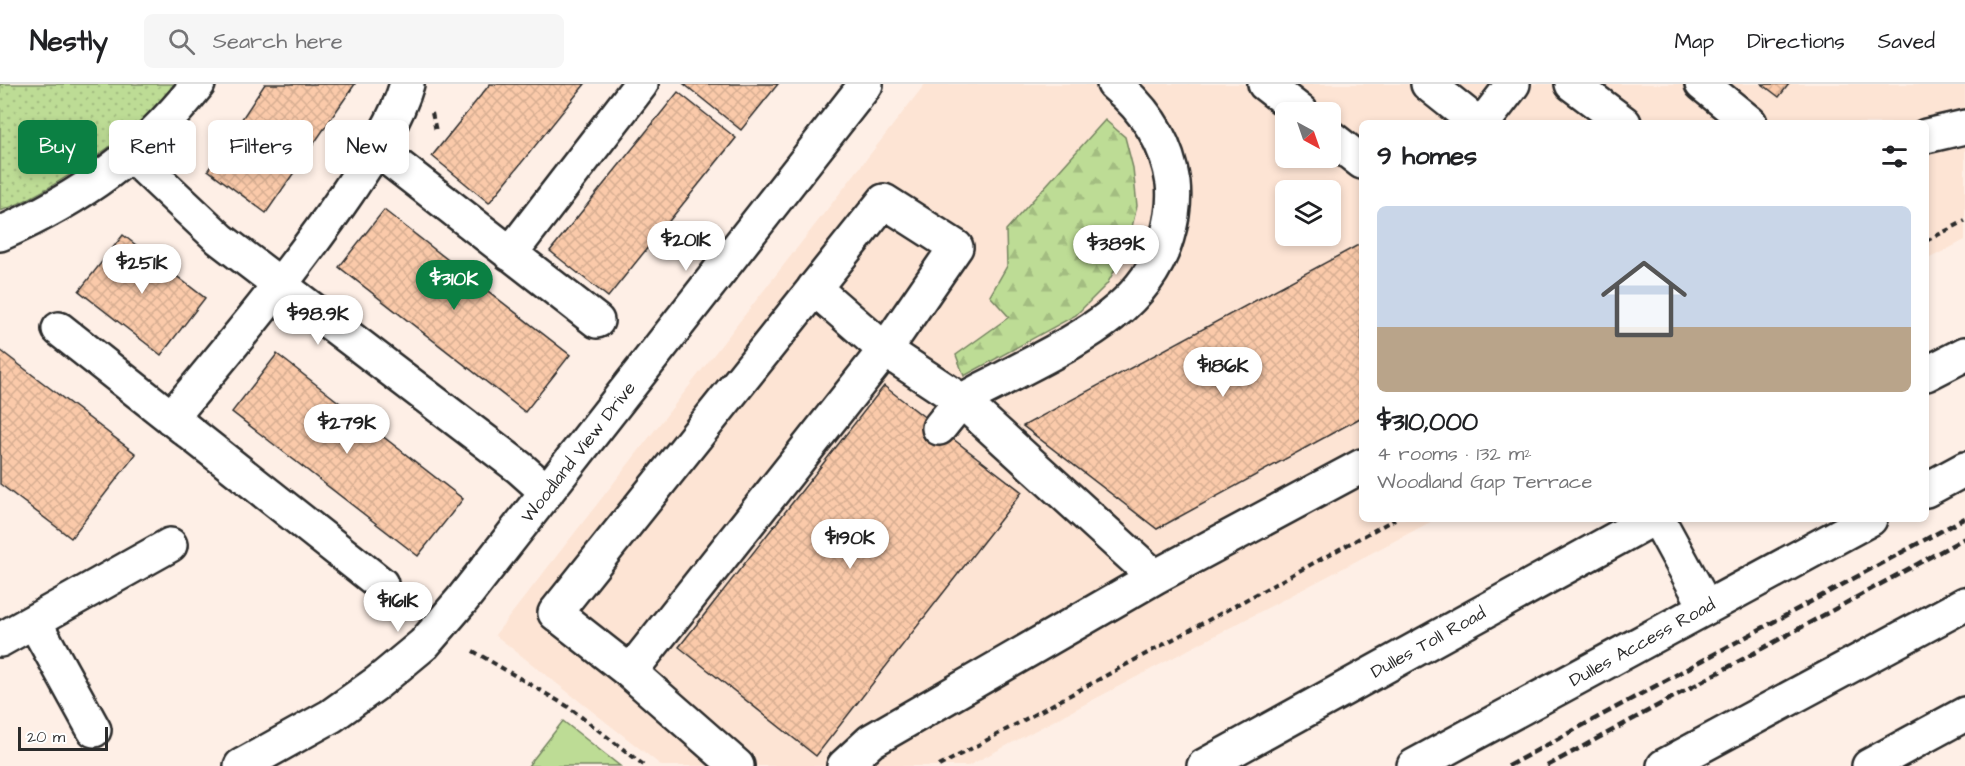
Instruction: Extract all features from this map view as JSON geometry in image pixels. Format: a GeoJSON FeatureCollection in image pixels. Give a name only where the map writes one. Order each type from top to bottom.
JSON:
{"type":"FeatureCollection","features":[{"type":"Feature","properties":{"kind":"main road"},"geometry":{"type":"LineString","coordinates":[[167,120],[198,84]]}},
{"type":"Feature","properties":{"kind":"main road"},"geometry":{"type":"LineString","coordinates":[[389,120],[407,84]]}},
{"type":"Feature","properties":{"kind":"main road"},"geometry":{"type":"LineString","coordinates":[[510,254],[641,84]]}},
{"type":"Feature","properties":{"kind":"main road","name":"Woodland View Drive"},"geometry":{"type":"LineString","coordinates":[[242,766],[331,716],[424,644],[547,492],[866,84]]}},
{"type":"Feature","properties":{"kind":"main road"},"geometry":{"type":"LineString","coordinates":[[939,428],[962,401],[1090,331],[1124,305],[1147,280],[1163,250],[1172,221],[1174,192],[1170,164],[1159,136],[1144,114],[1114,84]]}},
{"type":"Feature","properties":{"kind":"main road"},"geometry":{"type":"LineString","coordinates":[[1265,84],[1288,102]]}},
{"type":"Feature","properties":{"kind":"main road"},"geometry":{"type":"LineString","coordinates":[[1428,84],[1473,120]]}},
{"type":"Feature","properties":{"kind":"main road"},"geometry":{"type":"LineString","coordinates":[[1485,120],[1513,84]]}},
{"type":"Feature","properties":{"kind":"main road"},"geometry":{"type":"LineString","coordinates":[[1572,84],[1620,120]]}},
{"type":"Feature","properties":{"kind":"main road"},"geometry":{"type":"LineString","coordinates":[[1702,84],[1746,120]]}},
{"type":"Feature","properties":{"kind":"main road"},"geometry":{"type":"LineString","coordinates":[[1929,135],[1965,127]]}},
{"type":"Feature","properties":{"kind":"main road"},"geometry":{"type":"LineString","coordinates":[[1341,145],[1359,160]]}},
{"type":"Feature","properties":{"kind":"main road"},"geometry":{"type":"LineString","coordinates":[[0,234],[52,210],[109,173]]}},
{"type":"Feature","properties":{"kind":"main road"},"geometry":{"type":"LineString","coordinates":[[151,174],[220,239],[520,468],[547,492]]}},
{"type":"Feature","properties":{"kind":"main road"},"geometry":{"type":"LineString","coordinates":[[171,418],[282,286],[357,174]]}},
{"type":"Feature","properties":{"kind":"main road"},"geometry":{"type":"LineString","coordinates":[[408,174],[597,321]]}},
{"type":"Feature","properties":{"kind":"main road"},"geometry":{"type":"LineString","coordinates":[[630,672],[885,350],[956,247],[884,201],[555,613],[630,672],[737,766]]}},
{"type":"Feature","properties":{"kind":"main road"},"geometry":{"type":"LineString","coordinates":[[814,288],[885,350],[962,401],[1155,577]]}},
{"type":"Feature","properties":{"kind":"main road"},"geometry":{"type":"LineString","coordinates":[[59,329],[381,584]]}},
{"type":"Feature","properties":{"kind":"main road"},"geometry":{"type":"LineString","coordinates":[[1929,372],[1965,354]]}},
{"type":"Feature","properties":{"kind":"main road"},"geometry":{"type":"LineString","coordinates":[[844,766],[871,741],[1155,577],[1359,468]]}},
{"type":"Feature","properties":{"kind":"main road"},"geometry":{"type":"LineString","coordinates":[[1929,488],[1965,470]]}},
{"type":"Feature","properties":{"kind":"main road","name":"Dulles Toll Road"},"geometry":{"type":"LineString","coordinates":[[1204,766],[1647,522]]}},
{"type":"Feature","properties":{"kind":"main road"},"geometry":{"type":"LineString","coordinates":[[1660,522],[1706,607]]}},
{"type":"Feature","properties":{"kind":"main road","name":"Dulles Access Road"},"geometry":{"type":"LineString","coordinates":[[1414,766],[1864,522]]}},
{"type":"Feature","properties":{"kind":"main road"},"geometry":{"type":"LineString","coordinates":[[0,640],[170,545]]}},
{"type":"Feature","properties":{"kind":"main road"},"geometry":{"type":"LineString","coordinates":[[1664,766],[1965,604]]}},
{"type":"Feature","properties":{"kind":"main road"},"geometry":{"type":"LineString","coordinates":[[34,621],[94,730]]}},
{"type":"Feature","properties":{"kind":"main road"},"geometry":{"type":"LineString","coordinates":[[1869,766],[1965,714]]}},
{"type":"Feature","properties":{"kind":"path"},"geometry":{"type":"LineString","coordinates":[[1929,239],[1965,221]]}},
{"type":"Feature","properties":{"kind":"path"},"geometry":{"type":"LineString","coordinates":[[939,766],[1389,522]]}},
{"type":"Feature","properties":{"kind":"path"},"geometry":{"type":"LineString","coordinates":[[473,651],[567,706],[645,766]]}},
{"type":"Feature","properties":{"kind":"shaded area"},"geometry":{"type":"Polygon","coordinates":[[[925,84],[1965,84],[1965,240],[1929,258],[1929,120],[1359,120],[1359,522],[1430,522],[968,766],[662,766],[495,635],[925,84]]]}},
{"type":"Feature","properties":{"kind":"green space"},"geometry":{"type":"Polygon","coordinates":[[[0,84],[174,84],[142,120],[109,120],[109,147],[97,156],[97,120],[18,120],[18,174],[70,174],[43,191],[0,211],[0,84]]]}},
{"type":"Feature","properties":{"kind":"green space"},"geometry":{"type":"Polygon","coordinates":[[[1105,120],[1125,137],[1133,168],[1137,206],[1127,248],[1107,284],[1076,315],[964,376],[956,355],[1009,317],[990,296],[1007,266],[1006,230],[1105,120]]]}},
{"type":"Feature","properties":{"kind":"green space"},"geometry":{"type":"Polygon","coordinates":[[[563,721],[620,766],[528,766],[563,721]]]}},
{"type":"Feature","properties":{"kind":"building"},"geometry":{"type":"Polygon","coordinates":[[[265,84],[355,84],[330,120],[325,120],[325,127],[313,145],[313,120],[241,120],[265,84]]]}},
{"type":"Feature","properties":{"kind":"building"},"geometry":{"type":"Polygon","coordinates":[[[490,84],[585,84],[489,203],[432,156],[490,84]]]}},
{"type":"Feature","properties":{"kind":"building"},"geometry":{"type":"Polygon","coordinates":[[[684,84],[778,84],[741,130],[684,84]]]}},
{"type":"Feature","properties":{"kind":"building"},"geometry":{"type":"Polygon","coordinates":[[[1762,84],[1789,84],[1779,97],[1762,84]]]}},
{"type":"Feature","properties":{"kind":"building"},"geometry":{"type":"Polygon","coordinates":[[[678,92],[736,138],[608,297],[550,251],[678,92]]]}},
{"type":"Feature","properties":{"kind":"building"},"geometry":{"type":"Polygon","coordinates":[[[213,174],[293,174],[266,213],[213,174]]]}},
{"type":"Feature","properties":{"kind":"building"},"geometry":{"type":"Polygon","coordinates":[[[384,210],[570,355],[525,412],[339,267],[384,210]]]}},
{"type":"Feature","properties":{"kind":"building"},"geometry":{"type":"Polygon","coordinates":[[[123,235],[205,298],[161,355],[79,291],[123,235]]]}},
{"type":"Feature","properties":{"kind":"building"},"geometry":{"type":"Polygon","coordinates":[[[1359,245],[1359,419],[1157,529],[1023,426],[1359,245]]]}},
{"type":"Feature","properties":{"kind":"building"},"geometry":{"type":"Polygon","coordinates":[[[0,350],[136,454],[71,538],[0,484],[0,350]]]}},
{"type":"Feature","properties":{"kind":"building"},"geometry":{"type":"Polygon","coordinates":[[[277,354],[463,499],[418,556],[232,412],[277,354]]]}},
{"type":"Feature","properties":{"kind":"building"},"geometry":{"type":"Polygon","coordinates":[[[884,386],[1022,492],[816,756],[679,647],[884,386]]]}},
{"type":"Feature","properties":{"kind":"railway"},"geometry":{"type":"LineString","coordinates":[[1508,766],[1965,518]]}},
{"type":"Feature","properties":{"kind":"railway"},"geometry":{"type":"LineString","coordinates":[[1547,766],[1965,538]]}}]}
